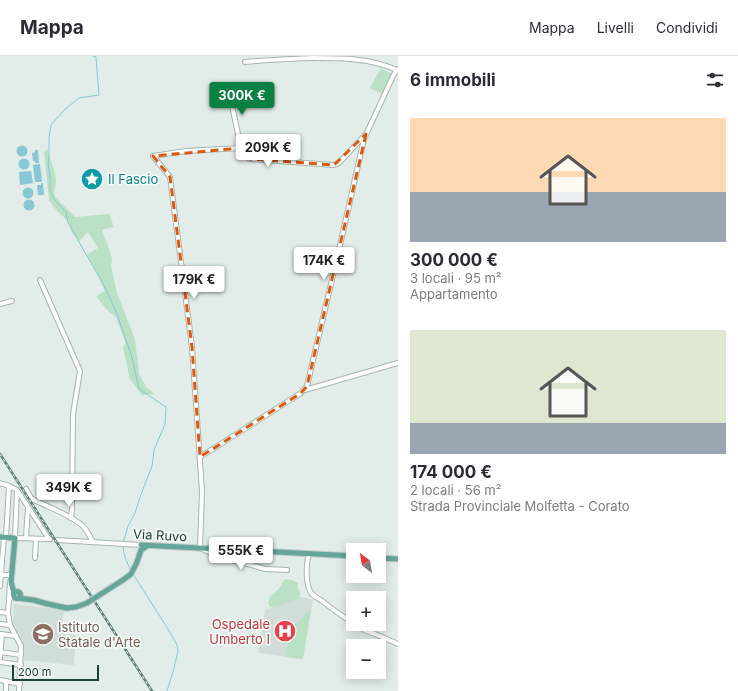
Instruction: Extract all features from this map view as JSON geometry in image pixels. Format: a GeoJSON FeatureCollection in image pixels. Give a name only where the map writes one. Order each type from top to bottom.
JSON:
{"type":"FeatureCollection","features":[{"type":"Feature","properties":{"kind":"main road"},"geometry":{"type":"LineString","coordinates":[[3,537],[15,538],[11,579],[17,595],[67,608],[83,605],[131,574],[141,548]]}},
{"type":"Feature","properties":{"kind":"main road","name":"Via Ruvo"},"geometry":{"type":"LineString","coordinates":[[141,548],[200,548],[346,556]]}},
{"type":"Feature","properties":{"kind":"main road"},"geometry":{"type":"LineString","coordinates":[[386,558],[398,559]]}},
{"type":"Feature","properties":{"kind":"street"},"geometry":{"type":"LineString","coordinates":[[244,62],[333,58],[355,59],[387,65],[398,69],[364,139],[308,381],[304,390]]}},
{"type":"Feature","properties":{"kind":"street"},"geometry":{"type":"LineString","coordinates":[[228,87],[241,148],[244,154],[250,158],[334,165],[339,163],[366,134]]}},
{"type":"Feature","properties":{"kind":"street"},"geometry":{"type":"LineString","coordinates":[[241,148],[186,151],[153,156],[170,177],[192,346],[202,503],[200,548],[213,554],[265,569],[287,570]]}},
{"type":"Feature","properties":{"kind":"street"},"geometry":{"type":"LineString","coordinates":[[40,280],[80,371],[74,414],[71,518]]}},
{"type":"Feature","properties":{"kind":"street"},"geometry":{"type":"LineString","coordinates":[[0,304],[12,301]]}},
{"type":"Feature","properties":{"kind":"street"},"geometry":{"type":"LineString","coordinates":[[200,457],[304,390],[398,363]]}},
{"type":"Feature","properties":{"kind":"street"},"geometry":{"type":"LineString","coordinates":[[0,484],[17,490],[49,539],[15,538],[17,490]]}},
{"type":"Feature","properties":{"kind":"street"},"geometry":{"type":"LineString","coordinates":[[0,586],[3,537],[9,486]]}},
{"type":"Feature","properties":{"kind":"street"},"geometry":{"type":"LineString","coordinates":[[26,489],[31,498],[34,500],[71,518],[83,526],[93,542]]}},
{"type":"Feature","properties":{"kind":"street"},"geometry":{"type":"LineString","coordinates":[[26,538],[28,507]]}},
{"type":"Feature","properties":{"kind":"street"},"geometry":{"type":"LineString","coordinates":[[35,558],[36,539]]}},
{"type":"Feature","properties":{"kind":"street","name":"Via Ruvo"},"geometry":{"type":"LineString","coordinates":[[57,540],[131,544],[141,548]]}},
{"type":"Feature","properties":{"kind":"street"},"geometry":{"type":"LineString","coordinates":[[309,554],[306,576],[311,593],[346,619]]}},
{"type":"Feature","properties":{"kind":"street"},"geometry":{"type":"LineString","coordinates":[[0,575],[11,579],[8,613],[10,625],[21,646],[19,691]]}},
{"type":"Feature","properties":{"kind":"street"},"geometry":{"type":"LineString","coordinates":[[8,603],[10,597],[17,595]]}},
{"type":"Feature","properties":{"kind":"street"},"geometry":{"type":"LineString","coordinates":[[0,612],[8,613]]}},
{"type":"Feature","properties":{"kind":"street"},"geometry":{"type":"LineString","coordinates":[[0,624],[10,625]]}},
{"type":"Feature","properties":{"kind":"street"},"geometry":{"type":"LineString","coordinates":[[366,631],[398,644]]}},
{"type":"Feature","properties":{"kind":"street"},"geometry":{"type":"LineString","coordinates":[[0,658],[1,634],[16,636]]}},
{"type":"Feature","properties":{"kind":"street"},"geometry":{"type":"LineString","coordinates":[[0,652],[21,655]]}},
{"type":"Feature","properties":{"kind":"street"},"geometry":{"type":"LineString","coordinates":[[0,662],[21,665]]}},
{"type":"Feature","properties":{"kind":"street"},"geometry":{"type":"LineString","coordinates":[[0,680],[20,684]]}},
{"type":"Feature","properties":{"kind":"street"},"geometry":{"type":"LineString","coordinates":[[6,681],[6,691]]}},
{"type":"Feature","properties":{"kind":"highlighted area"},"geometry":{"type":"Polygon","coordinates":[[[366,134],[307,386],[301,393],[200,457],[192,347],[170,177],[153,156],[241,148],[250,159],[334,165],[366,134]]]}},
{"type":"Feature","properties":{"kind":"shaded area","name":"Ospedale Umberto I"},"geometry":{"type":"Polygon","coordinates":[[[302,597],[313,600],[302,659],[258,653],[265,610],[302,597]]]}},
{"type":"Feature","properties":{"kind":"shaded area","name":"Istituto Statale d'Arte"},"geometry":{"type":"Polygon","coordinates":[[[14,604],[64,610],[61,633],[76,635],[74,665],[24,660],[23,646],[13,624],[14,604]]]}},
{"type":"Feature","properties":{"kind":"green space"},"geometry":{"type":"Polygon","coordinates":[[[381,68],[392,74],[382,94],[370,88],[381,68]]]}},
{"type":"Feature","properties":{"kind":"green space"},"geometry":{"type":"Polygon","coordinates":[[[47,149],[54,169],[56,181],[54,193],[56,198],[75,217],[109,214],[114,227],[95,231],[102,230],[110,251],[112,259],[111,266],[117,293],[135,339],[139,374],[146,387],[155,394],[142,395],[130,379],[123,348],[125,341],[116,317],[108,311],[96,296],[105,291],[87,255],[98,248],[88,232],[79,241],[72,233],[67,220],[56,210],[49,200],[44,152],[47,149]]]}},
{"type":"Feature","properties":{"kind":"green space"},"geometry":{"type":"Polygon","coordinates":[[[286,579],[298,583],[300,598],[270,607],[268,603],[270,597],[278,590],[286,579]]]}},
{"type":"Feature","properties":{"kind":"green space"},"geometry":{"type":"Polygon","coordinates":[[[311,610],[303,659],[285,657],[292,628],[294,628],[293,626],[311,610]]]}},
{"type":"Feature","properties":{"kind":"water"},"geometry":{"type":"Polygon","coordinates":[[[20,146],[24,146],[26,147],[26,155],[20,156],[17,153],[17,149],[20,146]]]}},
{"type":"Feature","properties":{"kind":"water"},"geometry":{"type":"Polygon","coordinates":[[[35,150],[38,150],[39,163],[35,163],[35,161],[33,161],[32,153],[35,152],[35,150]]]}},
{"type":"Feature","properties":{"kind":"water"},"geometry":{"type":"Polygon","coordinates":[[[22,159],[26,159],[28,160],[28,168],[22,169],[19,166],[19,162],[22,159]]]}},
{"type":"Feature","properties":{"kind":"water"},"geometry":{"type":"Polygon","coordinates":[[[40,164],[42,182],[35,182],[33,165],[40,164]]]}},
{"type":"Feature","properties":{"kind":"water"},"geometry":{"type":"Polygon","coordinates":[[[31,171],[33,183],[20,185],[19,172],[31,171]]]}},
{"type":"Feature","properties":{"kind":"water"},"geometry":{"type":"Polygon","coordinates":[[[41,183],[43,183],[44,195],[38,195],[37,185],[41,185],[41,183]]]}},
{"type":"Feature","properties":{"kind":"water"},"geometry":{"type":"Polygon","coordinates":[[[26,188],[30,188],[32,189],[32,197],[26,198],[23,195],[23,191],[26,188]]]}},
{"type":"Feature","properties":{"kind":"water"},"geometry":{"type":"Polygon","coordinates":[[[27,200],[31,200],[33,201],[33,209],[27,210],[24,207],[24,203],[27,200]]]}},
{"type":"Feature","properties":{"kind":"waterway"},"geometry":{"type":"LineString","coordinates":[[93,56],[96,57],[99,95],[79,98],[64,110],[51,125],[48,163],[50,191],[54,199],[66,212],[68,222],[101,280],[115,309],[132,357],[139,389],[166,407],[165,424],[154,450],[152,466],[135,513],[128,526],[123,543]]}},
{"type":"Feature","properties":{"kind":"waterway"},"geometry":{"type":"LineString","coordinates":[[123,546],[124,555],[130,569]]}},
{"type":"Feature","properties":{"kind":"waterway"},"geometry":{"type":"LineString","coordinates":[[133,574],[177,645],[178,651],[167,691]]}},
{"type":"Feature","properties":{"kind":"railway"},"geometry":{"type":"LineString","coordinates":[[0,454],[152,691]]}},
{"type":"Feature","properties":{"kind":"place","name":"Il Fascio"},"geometry":{"type":"Point","coordinates":[92,179]}},
{"type":"Feature","properties":{"kind":"place","name":"Ospedale Umberto I"},"geometry":{"type":"Point","coordinates":[285,631]}},
{"type":"Feature","properties":{"kind":"place","name":"Istituto Statale d'Arte"},"geometry":{"type":"Point","coordinates":[43,634]}}]}
